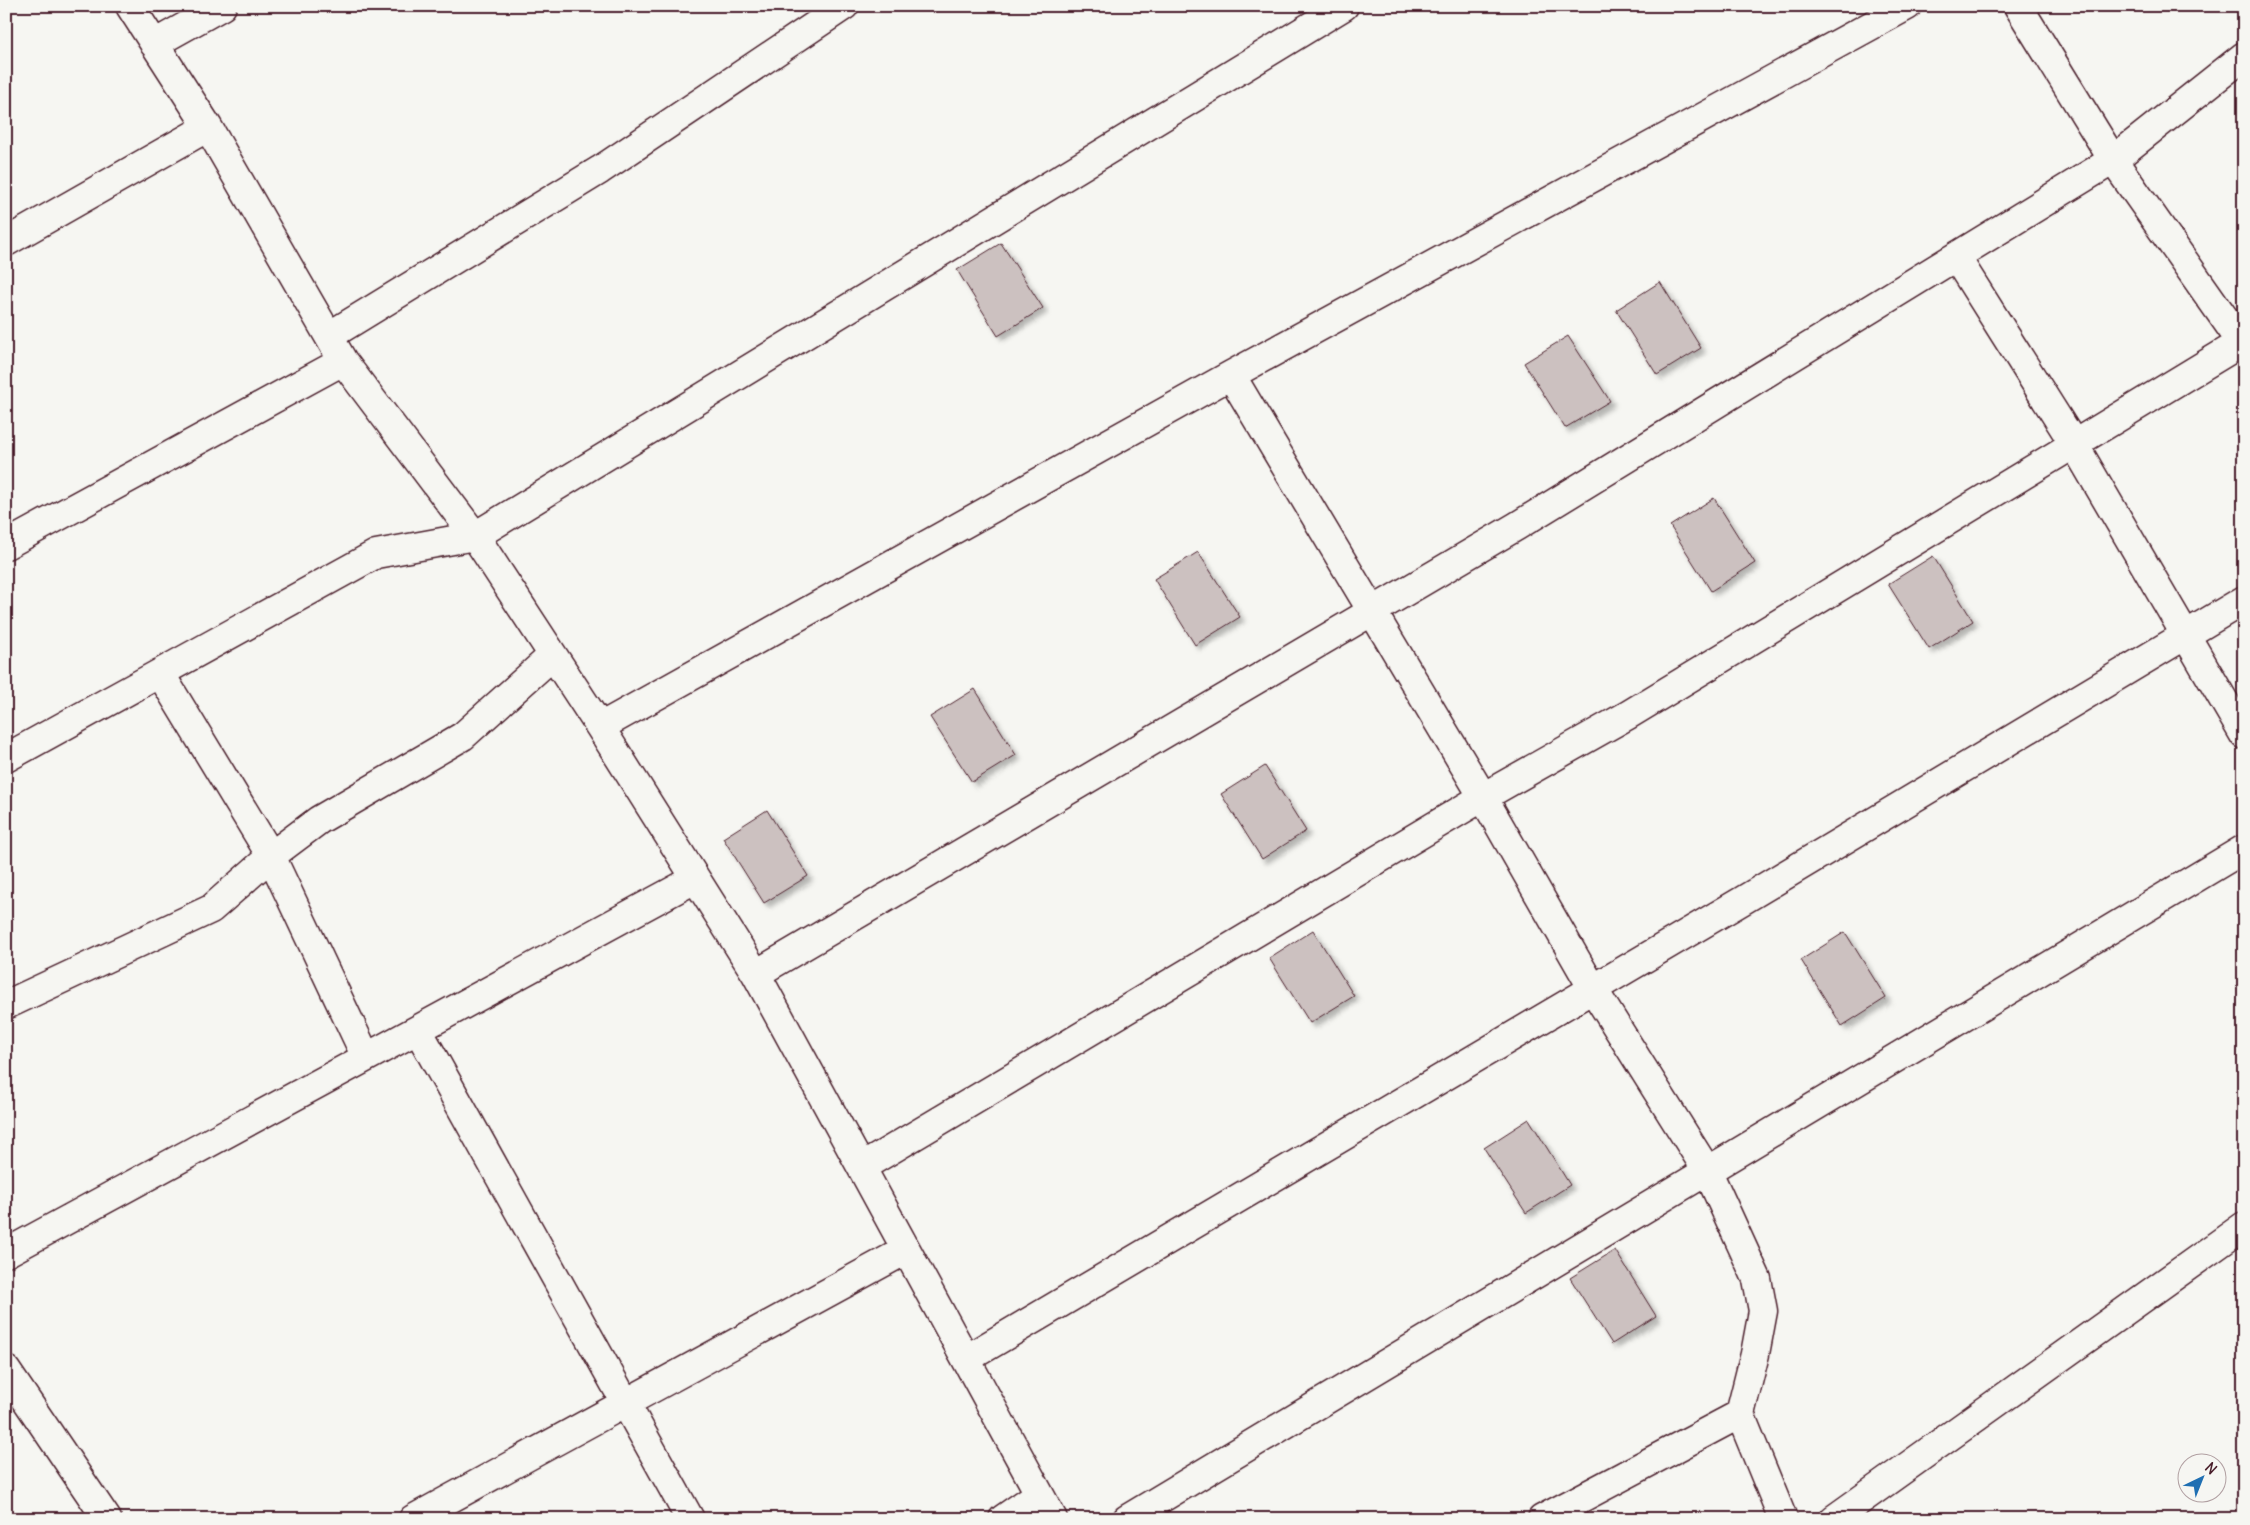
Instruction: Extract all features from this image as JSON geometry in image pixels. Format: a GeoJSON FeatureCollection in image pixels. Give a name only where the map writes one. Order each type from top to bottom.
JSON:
{"type":"FeatureCollection","features":[{"type":"Feature","properties":{"kind":"street"},"geometry":{"type":"LineString","coordinates":[[130,6],[208,127],[343,361],[475,536],[600,727],[756,974],[1053,1519]]}},
{"type":"Feature","properties":{"kind":"street"},"geometry":{"type":"LineString","coordinates":[[154,44],[222,6]]}},
{"type":"Feature","properties":{"kind":"street"},"geometry":{"type":"LineString","coordinates":[[329,336],[600,170],[844,6]]}},
{"type":"Feature","properties":{"kind":"street"},"geometry":{"type":"LineString","coordinates":[[6,758],[376,554],[475,536],[1344,6]]}},
{"type":"Feature","properties":{"kind":"street"},"geometry":{"type":"LineString","coordinates":[[600,727],[1231,375],[1907,6]]}},
{"type":"Feature","properties":{"kind":"street"},"geometry":{"type":"LineString","coordinates":[[862,1167],[1483,797],[1636,710],[2243,343],[2113,160],[2018,6]]}},
{"type":"Feature","properties":{"kind":"street"},"geometry":{"type":"LineString","coordinates":[[756,974],[1517,526],[1956,257],[2113,160],[2244,56]]}},
{"type":"Feature","properties":{"kind":"street"},"geometry":{"type":"LineString","coordinates":[[6,242],[208,127]]}},
{"type":"Feature","properties":{"kind":"street"},"geometry":{"type":"LineString","coordinates":[[1956,257],[2074,444],[2244,735]]}},
{"type":"Feature","properties":{"kind":"street"},"geometry":{"type":"LineString","coordinates":[[6,545],[343,361]]}},
{"type":"Feature","properties":{"kind":"street"},"geometry":{"type":"LineString","coordinates":[[1231,375],[1483,797],[1593,989],[1708,1172],[1757,1280],[1763,1311],[1755,1354],[1740,1414],[1783,1519]]}},
{"type":"Feature","properties":{"kind":"street"},"geometry":{"type":"LineString","coordinates":[[966,1359],[1593,989],[2244,600]]}},
{"type":"Feature","properties":{"kind":"street"},"geometry":{"type":"LineString","coordinates":[[6,1005],[211,909],[272,856],[319,820],[463,736],[553,655]]}},
{"type":"Feature","properties":{"kind":"street"},"geometry":{"type":"LineString","coordinates":[[160,673],[272,856],[366,1058]]}},
{"type":"Feature","properties":{"kind":"street"},"geometry":{"type":"LineString","coordinates":[[1127,1519],[2244,849]]}},
{"type":"Feature","properties":{"kind":"street"},"geometry":{"type":"LineString","coordinates":[[6,1253],[695,879]]}},
{"type":"Feature","properties":{"kind":"street"},"geometry":{"type":"LineString","coordinates":[[418,1030],[690,1519]]}},
{"type":"Feature","properties":{"kind":"street"},"geometry":{"type":"LineString","coordinates":[[1834,1519],[2244,1226]]}},
{"type":"Feature","properties":{"kind":"street"},"geometry":{"type":"LineString","coordinates":[[413,1519],[906,1250]]}},
{"type":"Feature","properties":{"kind":"street"},"geometry":{"type":"LineString","coordinates":[[7,1372],[107,1519]]}},
{"type":"Feature","properties":{"kind":"street"},"geometry":{"type":"LineString","coordinates":[[1542,1519],[1740,1414]]}},
{"type":"Feature","properties":{"kind":"street"},"geometry":{"type":"LineString","coordinates":[[1003,1519],[1039,1494]]}},
{"type":"Feature","properties":{"kind":"building"},"geometry":{"type":"Polygon","coordinates":[[[1001,243],[1043,308],[998,336],[957,270],[1001,243]]]}},
{"type":"Feature","properties":{"kind":"building"},"geometry":{"type":"Polygon","coordinates":[[[1660,282],[1701,348],[1657,375],[1616,310],[1660,282]]]}},
{"type":"Feature","properties":{"kind":"building"},"geometry":{"type":"Polygon","coordinates":[[[1568,336],[1610,401],[1565,428],[1524,363],[1568,336]]]}},
{"type":"Feature","properties":{"kind":"building"},"geometry":{"type":"Polygon","coordinates":[[[1714,498],[1755,563],[1711,591],[1670,526],[1714,498]]]}},
{"type":"Feature","properties":{"kind":"building"},"geometry":{"type":"Polygon","coordinates":[[[1198,552],[1240,617],[1195,645],[1154,579],[1198,552]]]}},
{"type":"Feature","properties":{"kind":"building"},"geometry":{"type":"Polygon","coordinates":[[[1933,556],[1973,621],[1929,649],[1888,584],[1933,556]]]}},
{"type":"Feature","properties":{"kind":"building"},"geometry":{"type":"Polygon","coordinates":[[[975,689],[1016,755],[972,782],[930,717],[975,689]]]}},
{"type":"Feature","properties":{"kind":"building"},"geometry":{"type":"Polygon","coordinates":[[[1265,766],[1306,831],[1262,859],[1221,794],[1265,766]]]}},
{"type":"Feature","properties":{"kind":"building"},"geometry":{"type":"Polygon","coordinates":[[[767,810],[808,876],[764,903],[723,838],[767,810]]]}},
{"type":"Feature","properties":{"kind":"building"},"geometry":{"type":"Polygon","coordinates":[[[1313,930],[1354,996],[1310,1023],[1269,958],[1313,930]]]}},
{"type":"Feature","properties":{"kind":"building"},"geometry":{"type":"Polygon","coordinates":[[[1845,932],[1886,998],[1842,1026],[1801,960],[1845,932]]]}},
{"type":"Feature","properties":{"kind":"building"},"geometry":{"type":"Polygon","coordinates":[[[1529,1119],[1570,1185],[1526,1213],[1484,1148],[1529,1119]]]}},
{"type":"Feature","properties":{"kind":"building"},"geometry":{"type":"Polygon","coordinates":[[[1615,1250],[1656,1316],[1612,1344],[1570,1278],[1615,1250]]]}}]}
